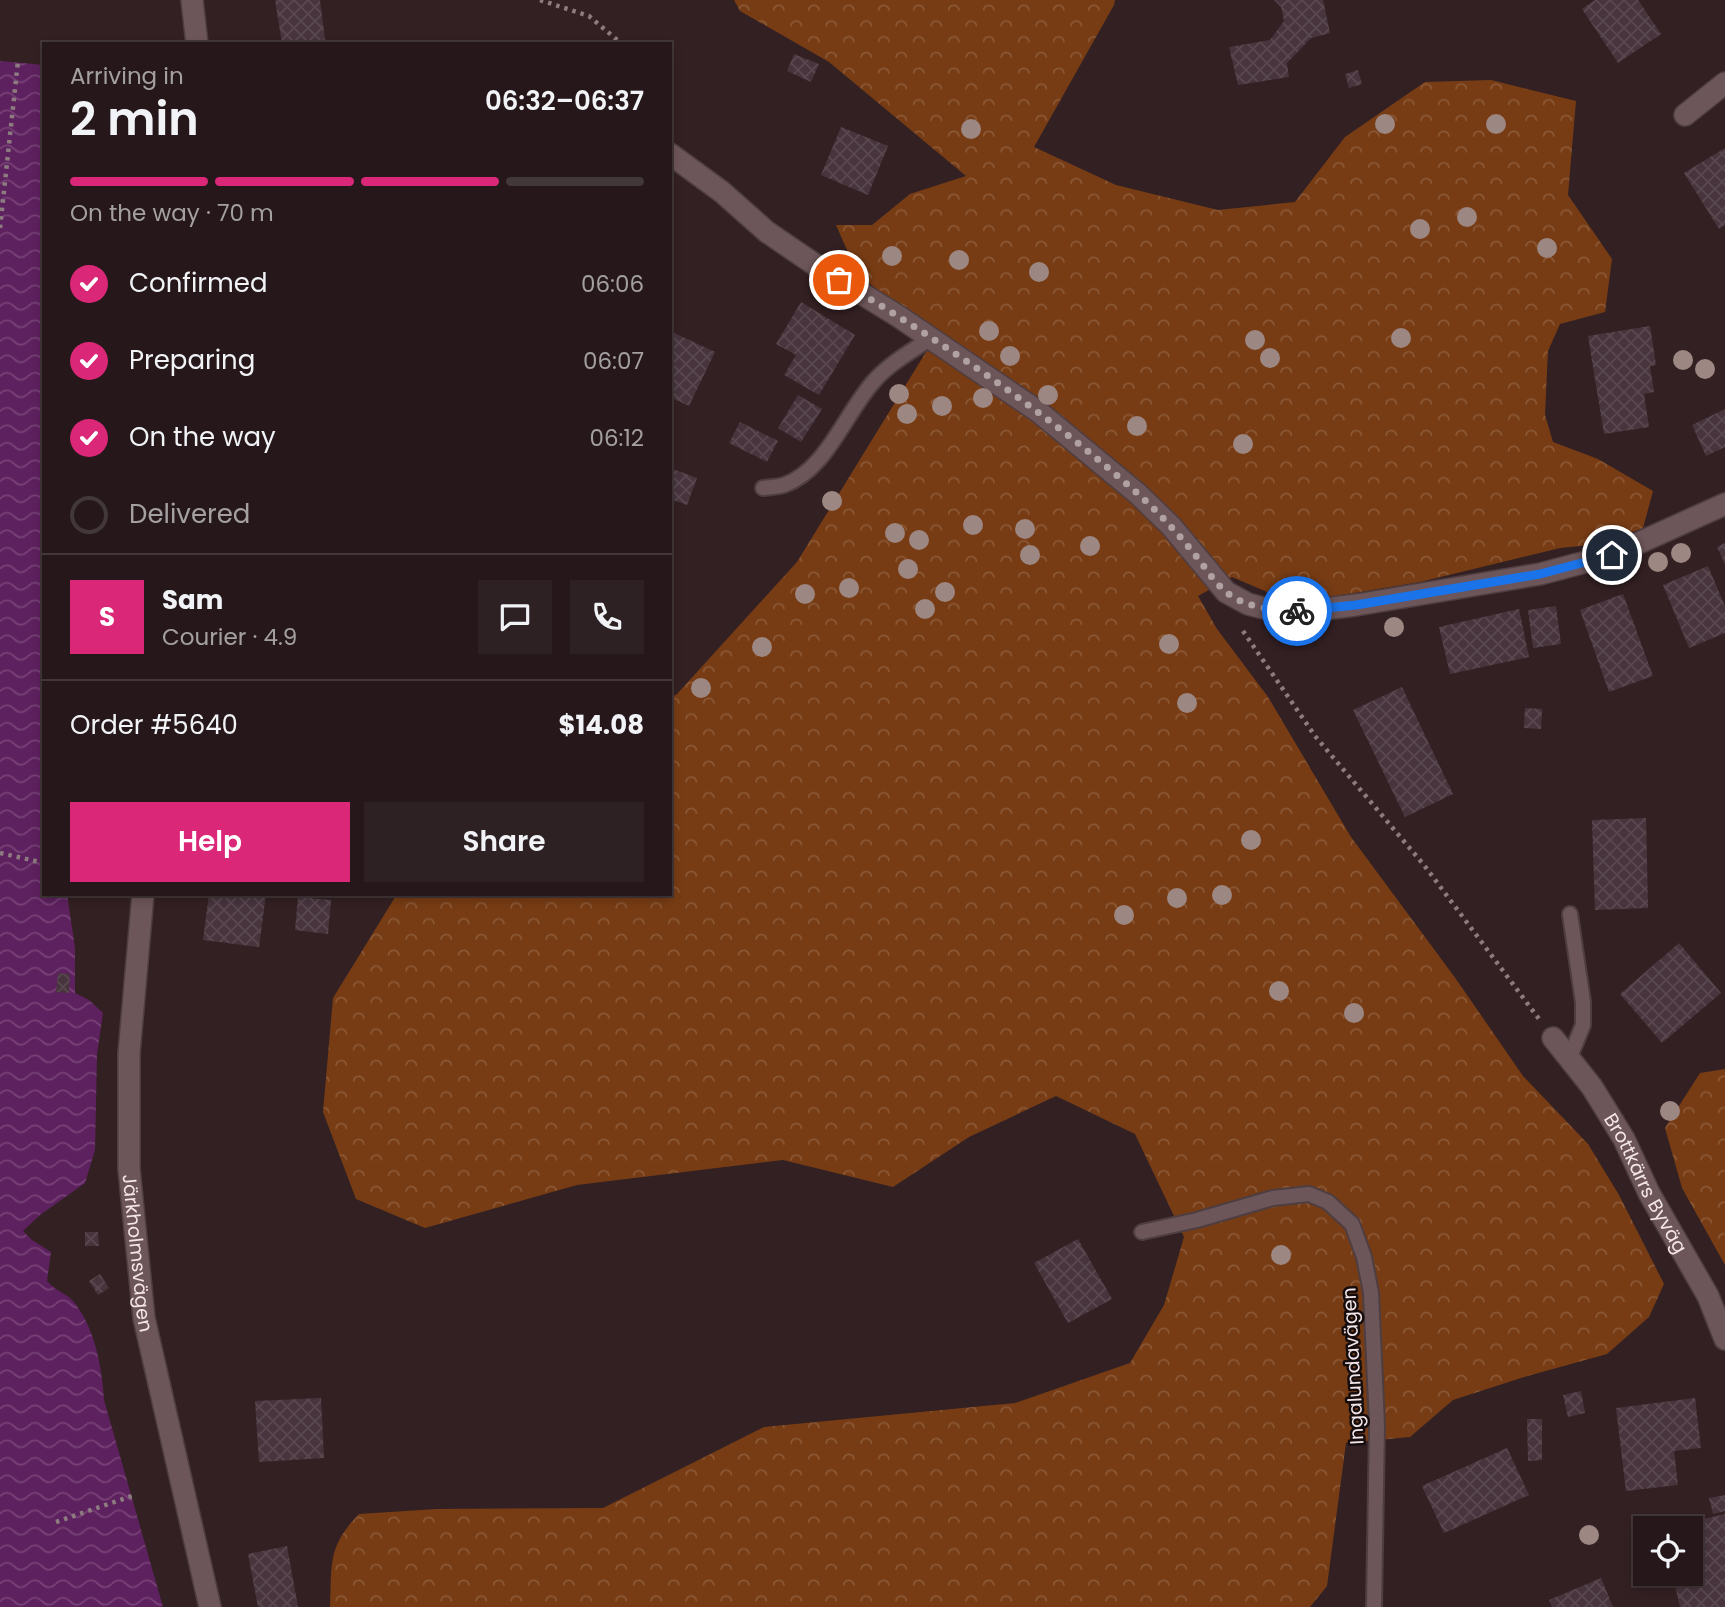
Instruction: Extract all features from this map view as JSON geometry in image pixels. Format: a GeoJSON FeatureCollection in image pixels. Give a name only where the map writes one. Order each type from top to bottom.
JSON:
{"type":"FeatureCollection","features":[{"type":"Feature","properties":{"kind":"street"},"geometry":{"type":"LineString","coordinates":[[192,0],[197,42]]}},
{"type":"Feature","properties":{"kind":"street"},"geometry":{"type":"LineString","coordinates":[[1685,115],[1725,83]]}},
{"type":"Feature","properties":{"kind":"street"},"geometry":{"type":"LineString","coordinates":[[672,155],[722,192],[766,232],[931,338],[1039,412],[1138,494],[1171,526],[1226,592],[1248,604],[1271,610],[1308,611],[1540,574],[1612,555],[1725,504]]}},
{"type":"Feature","properties":{"kind":"street","name":"Järkholmsvägen"},"geometry":{"type":"LineString","coordinates":[[143,896],[129,1053],[129,1169],[144,1318],[210,1607]]}},
{"type":"Feature","properties":{"kind":"street","name":"Brottkärrs Byväg"},"geometry":{"type":"LineString","coordinates":[[1553,1038],[1592,1087],[1624,1139],[1649,1193],[1708,1296],[1725,1339]]}},
{"type":"Feature","properties":{"kind":"lane"},"geometry":{"type":"LineString","coordinates":[[762,488],[784,485],[802,474],[825,451],[874,381],[903,356],[931,338]]}},
{"type":"Feature","properties":{"kind":"lane"},"geometry":{"type":"LineString","coordinates":[[1569,1059],[1583,1025],[1583,1002],[1570,914]]}},
{"type":"Feature","properties":{"kind":"lane","name":"Ingalundavägen"},"geometry":{"type":"LineString","coordinates":[[1142,1232],[1197,1220],[1273,1198],[1309,1194],[1328,1202],[1352,1224],[1364,1257],[1371,1293],[1377,1425],[1374,1607]]}},
{"type":"Feature","properties":{"kind":"path"},"geometry":{"type":"LineString","coordinates":[[540,0],[589,16],[620,42]]}},
{"type":"Feature","properties":{"kind":"path"},"geometry":{"type":"LineString","coordinates":[[0,228],[19,61]]}},
{"type":"Feature","properties":{"kind":"path"},"geometry":{"type":"LineString","coordinates":[[1226,592],[1246,637],[1315,736],[1423,864],[1553,1038]]}},
{"type":"Feature","properties":{"kind":"path"},"geometry":{"type":"LineString","coordinates":[[0,853],[42,863]]}},
{"type":"Feature","properties":{"kind":"path"},"geometry":{"type":"LineString","coordinates":[[56,1522],[132,1496]]}},
{"type":"Feature","properties":{"kind":"green space"},"geometry":{"type":"Polygon","coordinates":[[[734,0],[1115,0],[1034,147],[1116,185],[1218,210],[1295,202],[1345,137],[1425,82],[1491,80],[1576,101],[1568,195],[1612,259],[1605,312],[1560,324],[1548,351],[1545,415],[1553,442],[1598,459],[1653,491],[1643,528],[1601,544],[1560,548],[1420,582],[1312,600],[1279,597],[1232,577],[1198,596],[1217,629],[1268,697],[1351,837],[1456,979],[1523,1076],[1588,1144],[1619,1195],[1664,1284],[1649,1317],[1607,1354],[1453,1400],[1410,1437],[1346,1443],[1327,1586],[1310,1607],[330,1607],[336,1547],[341,1536],[359,1514],[437,1509],[603,1508],[764,1427],[1015,1403],[1130,1363],[1164,1305],[1184,1237],[1135,1134],[1056,1096],[969,1137],[893,1187],[783,1160],[577,1185],[425,1228],[356,1199],[323,1112],[333,998],[396,896],[672,896],[672,697],[797,562],[937,334],[858,275],[836,225],[872,225],[910,194],[966,176],[829,62],[740,11],[734,0]]]}},
{"type":"Feature","properties":{"kind":"green space"},"geometry":{"type":"Polygon","coordinates":[[[1725,1069],[1725,1265],[1682,1188],[1665,1128],[1700,1073],[1725,1069]]]}},
{"type":"Feature","properties":{"kind":"water"},"geometry":{"type":"Polygon","coordinates":[[[0,61],[42,65],[42,896],[67,896],[75,948],[75,993],[89,1000],[103,1013],[97,1054],[95,1150],[85,1183],[40,1215],[23,1231],[51,1252],[47,1281],[73,1301],[81,1311],[92,1335],[99,1361],[104,1400],[163,1607],[0,1607],[0,61]]]}},
{"type":"Feature","properties":{"kind":"building"},"geometry":{"type":"Polygon","coordinates":[[[275,0],[320,0],[325,40],[282,42],[275,0]]]}},
{"type":"Feature","properties":{"kind":"building"},"geometry":{"type":"Polygon","coordinates":[[[1274,0],[1323,0],[1330,33],[1311,38],[1287,63],[1289,77],[1238,85],[1229,47],[1270,40],[1284,21],[1281,7],[1274,0]]]}},
{"type":"Feature","properties":{"kind":"building"},"geometry":{"type":"Polygon","coordinates":[[[1595,0],[1638,0],[1661,34],[1618,63],[1582,9],[1595,0]]]}},
{"type":"Feature","properties":{"kind":"building"},"geometry":{"type":"Polygon","coordinates":[[[794,54],[819,64],[811,82],[787,71],[794,54]]]}},
{"type":"Feature","properties":{"kind":"building"},"geometry":{"type":"Polygon","coordinates":[[[1358,70],[1362,84],[1349,88],[1345,74],[1358,70]]]}},
{"type":"Feature","properties":{"kind":"building"},"geometry":{"type":"Polygon","coordinates":[[[841,127],[888,146],[868,195],[821,175],[841,127]]]}},
{"type":"Feature","properties":{"kind":"building"},"geometry":{"type":"Polygon","coordinates":[[[1725,148],[1725,225],[1719,229],[1684,173],[1725,148]]]}},
{"type":"Feature","properties":{"kind":"building"},"geometry":{"type":"Polygon","coordinates":[[[801,302],[855,335],[819,395],[784,375],[796,355],[776,344],[801,302]]]}},
{"type":"Feature","properties":{"kind":"building"},"geometry":{"type":"Polygon","coordinates":[[[1650,326],[1656,365],[1650,366],[1654,392],[1644,394],[1649,427],[1604,434],[1588,336],[1650,326]]]}},
{"type":"Feature","properties":{"kind":"building"},"geometry":{"type":"Polygon","coordinates":[[[672,332],[715,352],[689,406],[672,398],[672,332]]]}},
{"type":"Feature","properties":{"kind":"building"},"geometry":{"type":"Polygon","coordinates":[[[798,395],[822,409],[801,442],[778,428],[798,395]]]}},
{"type":"Feature","properties":{"kind":"building"},"geometry":{"type":"Polygon","coordinates":[[[1725,409],[1725,447],[1706,456],[1692,425],[1725,409]]]}},
{"type":"Feature","properties":{"kind":"building"},"geometry":{"type":"Polygon","coordinates":[[[740,422],[778,441],[767,462],[729,443],[740,422]]]}},
{"type":"Feature","properties":{"kind":"building"},"geometry":{"type":"Polygon","coordinates":[[[672,469],[697,478],[687,505],[672,500],[672,469]]]}},
{"type":"Feature","properties":{"kind":"building"},"geometry":{"type":"Polygon","coordinates":[[[1725,543],[1725,564],[1717,547],[1725,543]]]}},
{"type":"Feature","properties":{"kind":"building"},"geometry":{"type":"Polygon","coordinates":[[[1708,566],[1725,606],[1725,633],[1689,648],[1663,585],[1708,566]]]}},
{"type":"Feature","properties":{"kind":"building"},"geometry":{"type":"Polygon","coordinates":[[[1623,594],[1653,676],[1609,692],[1580,610],[1623,594]]]}},
{"type":"Feature","properties":{"kind":"building"},"geometry":{"type":"Polygon","coordinates":[[[1556,606],[1561,644],[1533,648],[1528,610],[1556,606]]]}},
{"type":"Feature","properties":{"kind":"building"},"geometry":{"type":"Polygon","coordinates":[[[1519,609],[1529,657],[1450,674],[1439,627],[1519,609]]]}},
{"type":"Feature","properties":{"kind":"building"},"geometry":{"type":"Polygon","coordinates":[[[1402,687],[1453,794],[1405,817],[1353,710],[1402,687]]]}},
{"type":"Feature","properties":{"kind":"building"},"geometry":{"type":"Polygon","coordinates":[[[1525,708],[1542,709],[1541,729],[1524,728],[1525,708]]]}},
{"type":"Feature","properties":{"kind":"building"},"geometry":{"type":"Polygon","coordinates":[[[1646,818],[1648,908],[1595,910],[1592,820],[1646,818]]]}},
{"type":"Feature","properties":{"kind":"building"},"geometry":{"type":"Polygon","coordinates":[[[209,896],[266,896],[259,947],[203,940],[209,896]]]}},
{"type":"Feature","properties":{"kind":"building"},"geometry":{"type":"Polygon","coordinates":[[[298,897],[331,900],[328,934],[295,930],[298,897]]]}},
{"type":"Feature","properties":{"kind":"building"},"geometry":{"type":"Polygon","coordinates":[[[1679,943],[1721,993],[1662,1043],[1620,994],[1679,943]]]}},
{"type":"Feature","properties":{"kind":"building"},"geometry":{"type":"Polygon","coordinates":[[[58,973],[70,974],[69,993],[56,992],[58,973]]]}},
{"type":"Feature","properties":{"kind":"building"},"geometry":{"type":"Polygon","coordinates":[[[85,1232],[98,1232],[99,1246],[85,1246],[85,1232]]]}},
{"type":"Feature","properties":{"kind":"building"},"geometry":{"type":"Polygon","coordinates":[[[1078,1239],[1112,1299],[1068,1323],[1034,1263],[1078,1239]]]}},
{"type":"Feature","properties":{"kind":"building"},"geometry":{"type":"Polygon","coordinates":[[[100,1274],[109,1288],[98,1295],[89,1281],[100,1274]]]}},
{"type":"Feature","properties":{"kind":"building"},"geometry":{"type":"Polygon","coordinates":[[[1581,1391],[1585,1413],[1568,1417],[1563,1395],[1581,1391]]]}},
{"type":"Feature","properties":{"kind":"building"},"geometry":{"type":"Polygon","coordinates":[[[321,1398],[324,1458],[259,1462],[255,1401],[321,1398]]]}},
{"type":"Feature","properties":{"kind":"building"},"geometry":{"type":"Polygon","coordinates":[[[1695,1398],[1701,1448],[1674,1451],[1678,1485],[1626,1491],[1616,1408],[1695,1398]]]}},
{"type":"Feature","properties":{"kind":"building"},"geometry":{"type":"Polygon","coordinates":[[[1527,1419],[1542,1419],[1542,1460],[1528,1461],[1527,1419]]]}},
{"type":"Feature","properties":{"kind":"building"},"geometry":{"type":"Polygon","coordinates":[[[1507,1448],[1529,1495],[1444,1533],[1422,1486],[1507,1448]]]}},
{"type":"Feature","properties":{"kind":"building"},"geometry":{"type":"Polygon","coordinates":[[[1725,1495],[1725,1511],[1713,1514],[1709,1498],[1725,1495]]]}},
{"type":"Feature","properties":{"kind":"building"},"geometry":{"type":"Polygon","coordinates":[[[1725,1514],[1725,1607],[1680,1607],[1675,1586],[1703,1586],[1703,1519],[1725,1514]]]}},
{"type":"Feature","properties":{"kind":"building"},"geometry":{"type":"Polygon","coordinates":[[[287,1546],[298,1607],[258,1607],[248,1554],[287,1546]]]}},
{"type":"Feature","properties":{"kind":"building"},"geometry":{"type":"Polygon","coordinates":[[[1601,1578],[1613,1607],[1552,1607],[1549,1600],[1601,1578]]]}},
{"type":"Feature","properties":{"kind":"way so far"},"geometry":{"type":"LineString","coordinates":[[839,280],[898,316],[1039,412],[1138,494],[1171,526],[1226,592],[1248,604],[1271,610],[1297,611]]}},
{"type":"Feature","properties":{"kind":"route"},"geometry":{"type":"LineString","coordinates":[[1297,611],[1356,605],[1540,574],[1612,555]]}}]}
